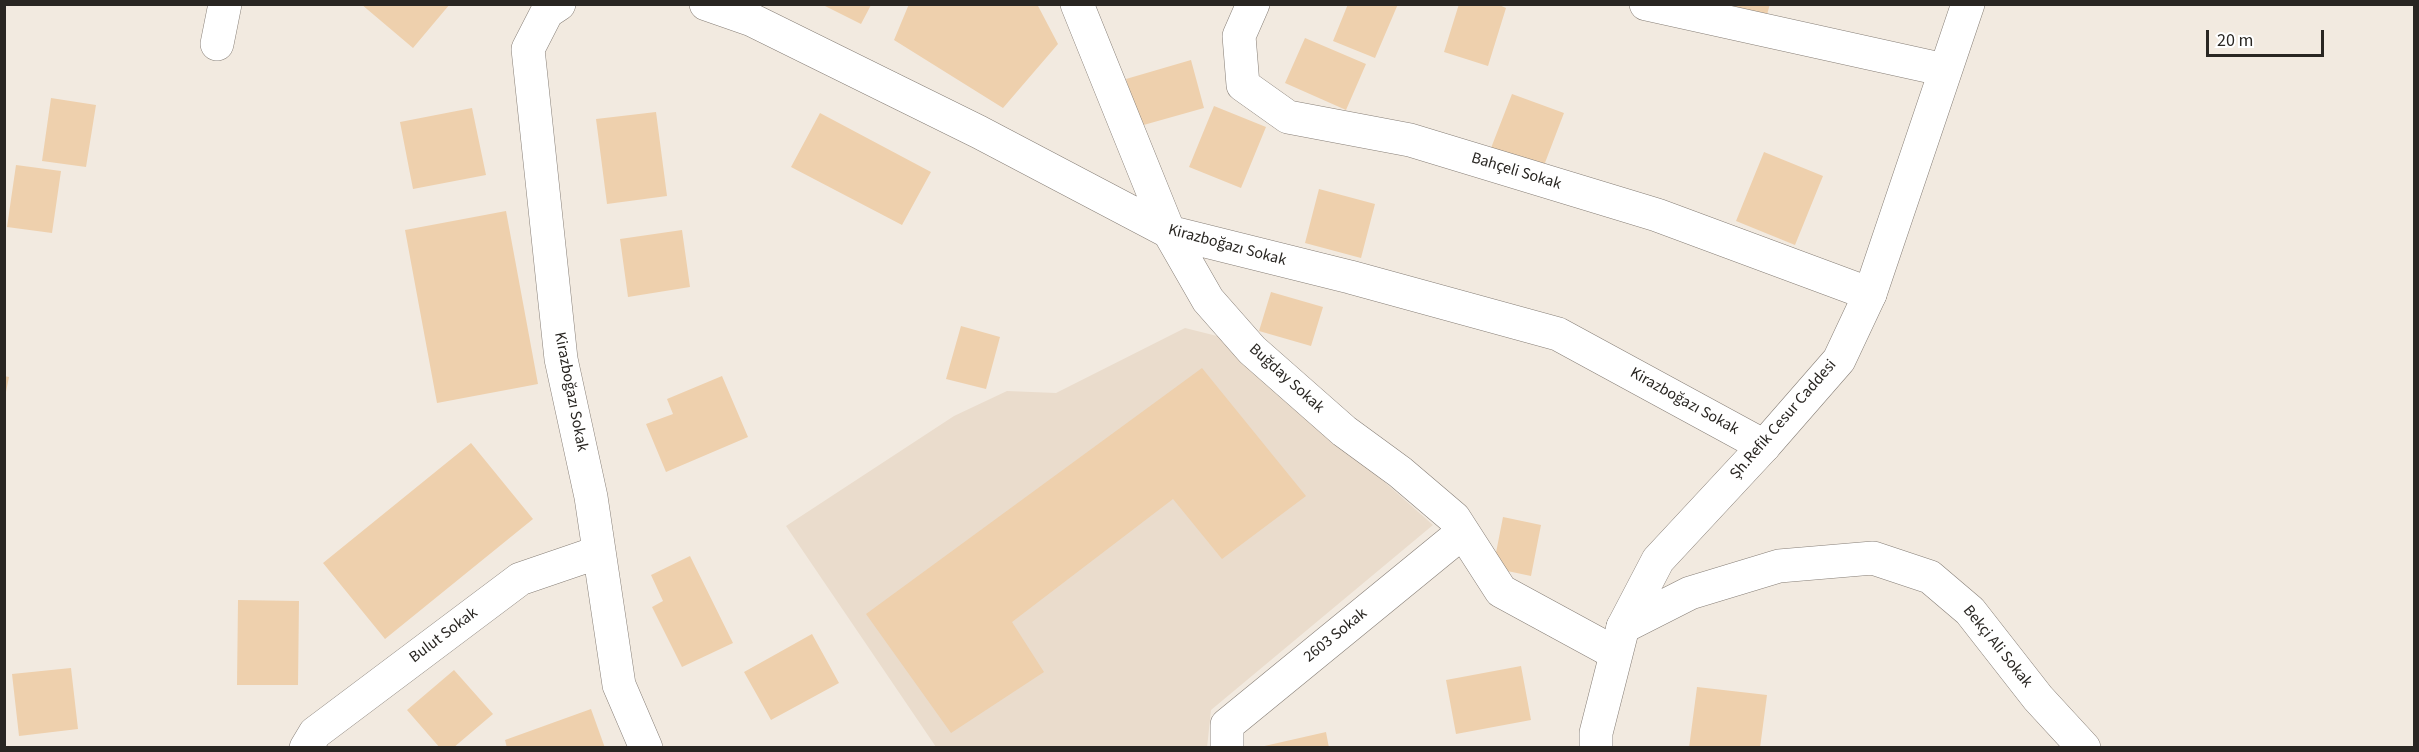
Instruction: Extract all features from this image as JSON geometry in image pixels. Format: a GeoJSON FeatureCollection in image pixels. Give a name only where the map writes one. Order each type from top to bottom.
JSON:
{"type":"FeatureCollection","features":[{"type":"Feature","properties":{"kind":"street"},"geometry":{"type":"LineString","coordinates":[[217,44],[225,4]]}},
{"type":"Feature","properties":{"kind":"street","name":"Kirazboğazı Sokak"},"geometry":{"type":"LineString","coordinates":[[559,4],[547,12],[528,49],[561,359],[591,497],[619,685],[646,747]]}},
{"type":"Feature","properties":{"kind":"street","name":"Kirazboğazı Sokak"},"geometry":{"type":"LineString","coordinates":[[706,4],[752,20],[979,132],[1169,232],[1350,277],[1558,334],[1764,446]]}},
{"type":"Feature","properties":{"kind":"street","name":"Buğday Sokak"},"geometry":{"type":"LineString","coordinates":[[1077,4],[1169,232],[1208,300],[1252,350],[1344,431],[1400,472],[1454,518],[1501,591],[1619,640]]}},
{"type":"Feature","properties":{"kind":"street","name":"Bahçeli Sokak"},"geometry":{"type":"LineString","coordinates":[[1253,4],[1239,36],[1244,85],[1288,117],[1410,140],[1657,215],[1870,294]]}},
{"type":"Feature","properties":{"kind":"street"},"geometry":{"type":"LineString","coordinates":[[1646,4],[1945,70]]}},
{"type":"Feature","properties":{"kind":"street","name":"Şh.Refik Cesur Caddesi"},"geometry":{"type":"LineString","coordinates":[[1596,747],[1596,733],[1619,640],[1658,560],[1764,446],[1839,360],[1870,294],[1968,4]]}},
{"type":"Feature","properties":{"kind":"street","name":"2603 Sokak"},"geometry":{"type":"LineString","coordinates":[[1227,747],[1227,725],[1463,532]]}},
{"type":"Feature","properties":{"kind":"street","name":"Bulut Sokak"},"geometry":{"type":"LineString","coordinates":[[306,747],[315,733],[520,579],[600,552]]}},
{"type":"Feature","properties":{"kind":"street","name":"Bekçi Ali Sokak"},"geometry":{"type":"LineString","coordinates":[[1619,640],[1690,593],[1779,566],[1873,558],[1930,576],[1970,610],[2038,698],[2084,747]]}},
{"type":"Feature","properties":{"kind":"shaded area"},"geometry":{"type":"Polygon","coordinates":[[[1185,328],[1221,337],[1433,525],[1211,710],[1207,748],[936,747],[786,526],[954,416],[1007,391],[1056,393],[1185,328]]]}},
{"type":"Feature","properties":{"kind":"building"},"geometry":{"type":"Polygon","coordinates":[[[361,4],[450,4],[413,48],[361,4]]]}},
{"type":"Feature","properties":{"kind":"building"},"geometry":{"type":"Polygon","coordinates":[[[909,4],[1037,4],[1058,44],[1003,108],[894,40],[909,4]]]}},
{"type":"Feature","properties":{"kind":"building"},"geometry":{"type":"Polygon","coordinates":[[[1348,4],[1398,4],[1375,58],[1333,41],[1348,4]]]}},
{"type":"Feature","properties":{"kind":"building"},"geometry":{"type":"Polygon","coordinates":[[[1459,4],[1497,4],[1506,8],[1488,66],[1444,52],[1459,4]]]}},
{"type":"Feature","properties":{"kind":"building"},"geometry":{"type":"Polygon","coordinates":[[[1728,4],[1770,4],[1766,18],[1728,4]]]}},
{"type":"Feature","properties":{"kind":"building"},"geometry":{"type":"Polygon","coordinates":[[[823,5],[871,5],[861,24],[823,5]]]}},
{"type":"Feature","properties":{"kind":"building"},"geometry":{"type":"Polygon","coordinates":[[[1305,38],[1366,64],[1346,110],[1285,83],[1305,38]]]}},
{"type":"Feature","properties":{"kind":"building"},"geometry":{"type":"Polygon","coordinates":[[[1191,60],[1204,108],[1140,126],[1126,79],[1191,60]]]}},
{"type":"Feature","properties":{"kind":"building"},"geometry":{"type":"Polygon","coordinates":[[[1512,94],[1564,113],[1543,168],[1491,148],[1512,94]]]}},
{"type":"Feature","properties":{"kind":"building"},"geometry":{"type":"Polygon","coordinates":[[[51,98],[96,105],[86,167],[42,161],[51,98]]]}},
{"type":"Feature","properties":{"kind":"building"},"geometry":{"type":"Polygon","coordinates":[[[1214,106],[1266,127],[1241,188],[1189,167],[1214,106]]]}},
{"type":"Feature","properties":{"kind":"building"},"geometry":{"type":"Polygon","coordinates":[[[472,108],[486,175],[413,189],[400,122],[472,108]]]}},
{"type":"Feature","properties":{"kind":"building"},"geometry":{"type":"Polygon","coordinates":[[[656,112],[667,196],[607,204],[596,119],[656,112]]]}},
{"type":"Feature","properties":{"kind":"building"},"geometry":{"type":"Polygon","coordinates":[[[820,113],[931,172],[902,225],[791,167],[820,113]]]}},
{"type":"Feature","properties":{"kind":"building"},"geometry":{"type":"Polygon","coordinates":[[[1764,152],[1823,176],[1795,245],[1736,221],[1764,152]]]}},
{"type":"Feature","properties":{"kind":"building"},"geometry":{"type":"Polygon","coordinates":[[[16,165],[61,171],[52,233],[7,227],[16,165]]]}},
{"type":"Feature","properties":{"kind":"building"},"geometry":{"type":"Polygon","coordinates":[[[1319,189],[1375,204],[1361,258],[1305,243],[1319,189]]]}},
{"type":"Feature","properties":{"kind":"building"},"geometry":{"type":"Polygon","coordinates":[[[506,211],[538,384],[437,403],[405,230],[506,211]]]}},
{"type":"Feature","properties":{"kind":"building"},"geometry":{"type":"Polygon","coordinates":[[[682,230],[690,287],[628,297],[620,239],[682,230]]]}},
{"type":"Feature","properties":{"kind":"building"},"geometry":{"type":"Polygon","coordinates":[[[1271,292],[1323,307],[1311,346],[1259,331],[1271,292]]]}},
{"type":"Feature","properties":{"kind":"building"},"geometry":{"type":"Polygon","coordinates":[[[961,326],[1000,337],[986,389],[946,379],[961,326]]]}},
{"type":"Feature","properties":{"kind":"building"},"geometry":{"type":"Polygon","coordinates":[[[1202,368],[1306,496],[1222,559],[1173,499],[1012,622],[1044,672],[951,733],[866,614],[1202,368]]]}},
{"type":"Feature","properties":{"kind":"building"},"geometry":{"type":"Polygon","coordinates":[[[4,376],[9,377],[6,392],[4,392],[4,376]]]}},
{"type":"Feature","properties":{"kind":"building"},"geometry":{"type":"Polygon","coordinates":[[[722,376],[748,437],[666,472],[646,424],[673,414],[667,399],[722,376]]]}},
{"type":"Feature","properties":{"kind":"building"},"geometry":{"type":"Polygon","coordinates":[[[471,443],[533,519],[385,639],[323,563],[471,443]]]}},
{"type":"Feature","properties":{"kind":"building"},"geometry":{"type":"Polygon","coordinates":[[[1503,517],[1541,525],[1531,576],[1493,568],[1503,517]]]}},
{"type":"Feature","properties":{"kind":"building"},"geometry":{"type":"Polygon","coordinates":[[[690,556],[733,643],[682,667],[652,607],[663,601],[651,575],[690,556]]]}},
{"type":"Feature","properties":{"kind":"building"},"geometry":{"type":"Polygon","coordinates":[[[238,600],[299,601],[298,685],[237,685],[238,600]]]}},
{"type":"Feature","properties":{"kind":"building"},"geometry":{"type":"Polygon","coordinates":[[[812,634],[839,683],[771,720],[744,672],[812,634]]]}},
{"type":"Feature","properties":{"kind":"building"},"geometry":{"type":"Polygon","coordinates":[[[1521,666],[1531,720],[1456,734],[1446,680],[1521,666]]]}},
{"type":"Feature","properties":{"kind":"building"},"geometry":{"type":"Polygon","coordinates":[[[71,668],[78,729],[19,736],[12,674],[71,668]]]}},
{"type":"Feature","properties":{"kind":"building"},"geometry":{"type":"Polygon","coordinates":[[[454,670],[493,714],[453,748],[440,748],[407,710],[454,670]]]}},
{"type":"Feature","properties":{"kind":"building"},"geometry":{"type":"Polygon","coordinates":[[[1697,687],[1767,695],[1760,748],[1689,748],[1697,687]]]}},
{"type":"Feature","properties":{"kind":"building"},"geometry":{"type":"Polygon","coordinates":[[[591,709],[605,748],[507,748],[505,740],[591,709]]]}},
{"type":"Feature","properties":{"kind":"building"},"geometry":{"type":"Polygon","coordinates":[[[1326,732],[1329,748],[1260,748],[1260,747],[1326,732]]]}}]}
